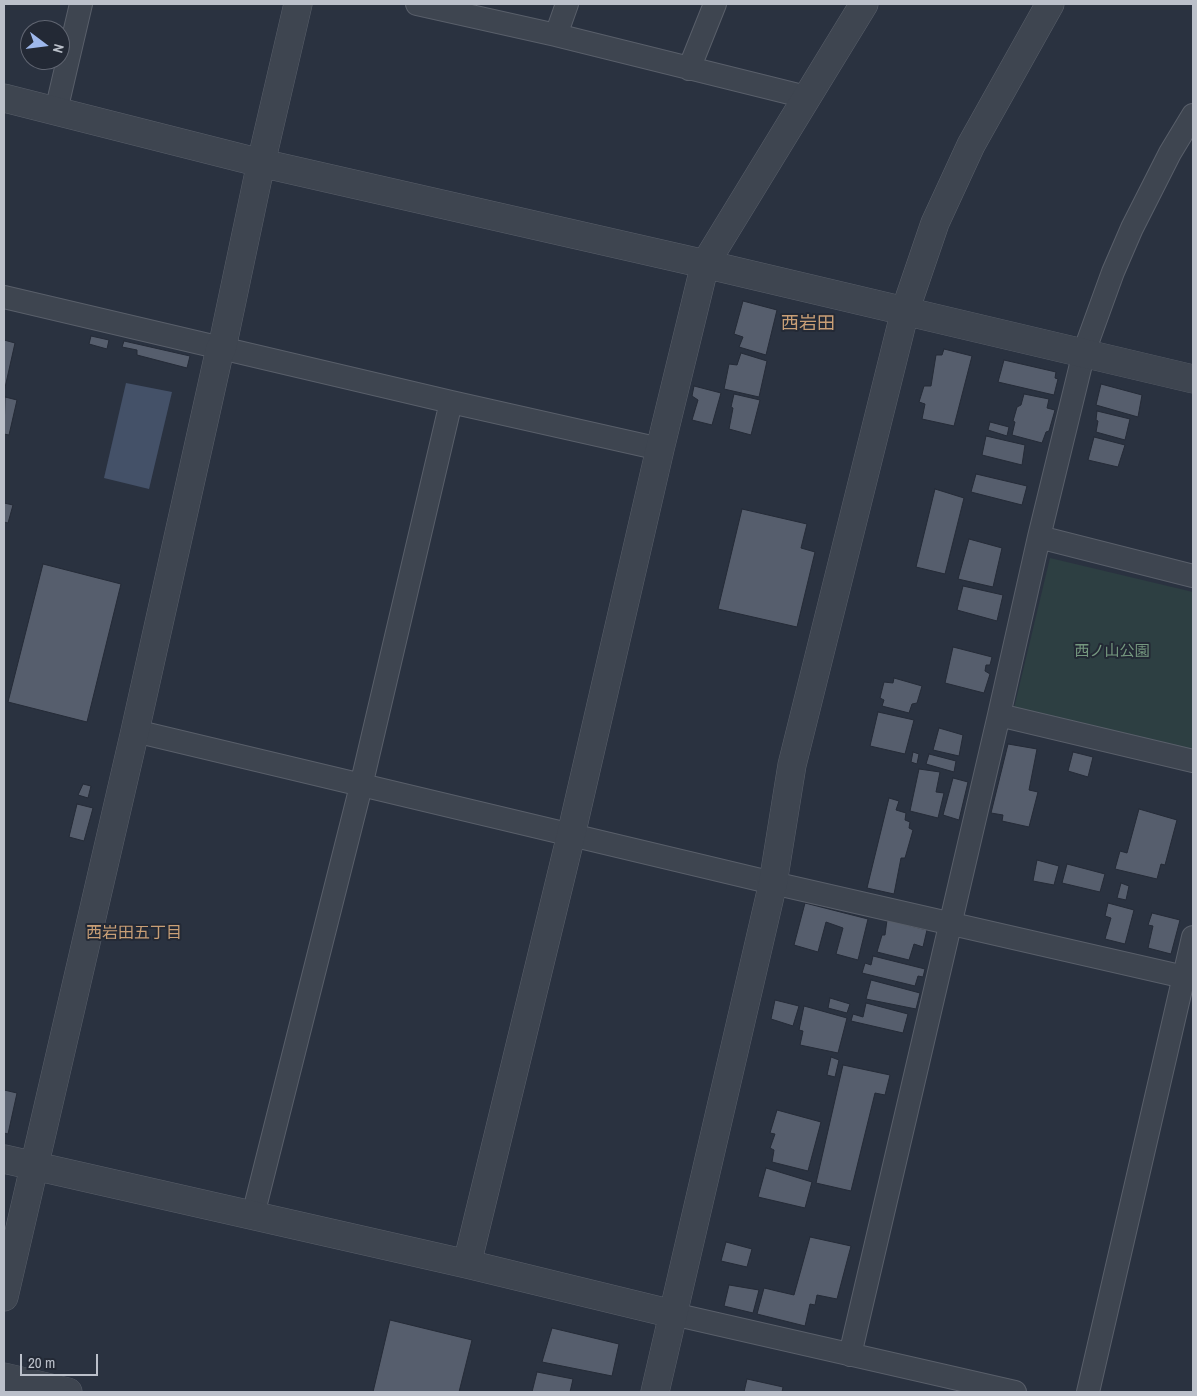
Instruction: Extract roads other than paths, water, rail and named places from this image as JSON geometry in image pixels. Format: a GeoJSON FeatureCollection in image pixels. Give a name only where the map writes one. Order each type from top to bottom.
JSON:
{"type":"FeatureCollection","features":[{"type":"Feature","properties":{"kind":"street"},"geometry":{"type":"LineString","coordinates":[[56,111],[81,4]]}},
{"type":"Feature","properties":{"kind":"street"},"geometry":{"type":"LineString","coordinates":[[4,1297],[135,731],[298,4]]}},
{"type":"Feature","properties":{"kind":"street"},"geometry":{"type":"LineString","coordinates":[[417,4],[556,35],[806,97]]}},
{"type":"Feature","properties":{"kind":"street"},"geometry":{"type":"LineString","coordinates":[[556,35],[567,4]]}},
{"type":"Feature","properties":{"kind":"street"},"geometry":{"type":"LineString","coordinates":[[689,69],[715,4]]}},
{"type":"Feature","properties":{"kind":"street"},"geometry":{"type":"LineString","coordinates":[[467,1264],[571,835],[660,448],[705,264],[864,4]]}},
{"type":"Feature","properties":{"kind":"street"},"geometry":{"type":"LineString","coordinates":[[655,1392],[773,883],[792,765],[905,311],[936,223],[971,145],[1050,4]]}},
{"type":"Feature","properties":{"kind":"street"},"geometry":{"type":"LineString","coordinates":[[4,98],[261,163],[705,264],[1193,379]]}},
{"type":"Feature","properties":{"kind":"street"},"geometry":{"type":"LineString","coordinates":[[850,1354],[1039,537],[1084,352],[1113,272],[1132,228],[1170,153],[1193,115]]}},
{"type":"Feature","properties":{"kind":"street"},"geometry":{"type":"LineString","coordinates":[[4,297],[451,402],[660,448]]}},
{"type":"Feature","properties":{"kind":"street"},"geometry":{"type":"LineString","coordinates":[[253,1215],[361,786],[451,402]]}},
{"type":"Feature","properties":{"kind":"street"},"geometry":{"type":"LineString","coordinates":[[1039,537],[1193,576]]}},
{"type":"Feature","properties":{"kind":"street"},"geometry":{"type":"LineString","coordinates":[[999,716],[1193,761]]}},
{"type":"Feature","properties":{"kind":"street"},"geometry":{"type":"LineString","coordinates":[[135,731],[773,883],[1189,978]]}},
{"type":"Feature","properties":{"kind":"street"},"geometry":{"type":"LineString","coordinates":[[1088,1392],[1189,978],[1193,937]]}},
{"type":"Feature","properties":{"kind":"street"},"geometry":{"type":"LineString","coordinates":[[4,1159],[467,1264],[673,1314],[1014,1392]]}},
{"type":"Feature","properties":{"kind":"street"},"geometry":{"type":"LineString","coordinates":[[4,1377],[68,1392]]}},
{"type":"Feature","properties":{"kind":"water"},"geometry":{"type":"Polygon","coordinates":[[[126,383],[172,392],[149,489],[104,478],[126,383]]]}},
{"type":"Feature","properties":{"kind":"district","name":"西岩田"},"geometry":{"type":"Point","coordinates":[808,324]}},
{"type":"Feature","properties":{"kind":"district","name":"西岩田五丁目"},"geometry":{"type":"Point","coordinates":[134,934]}},
{"type":"Feature","properties":{"kind":"park label","name":"西ノ山公園"},"geometry":{"type":"Point","coordinates":[1112,652]}}]}
